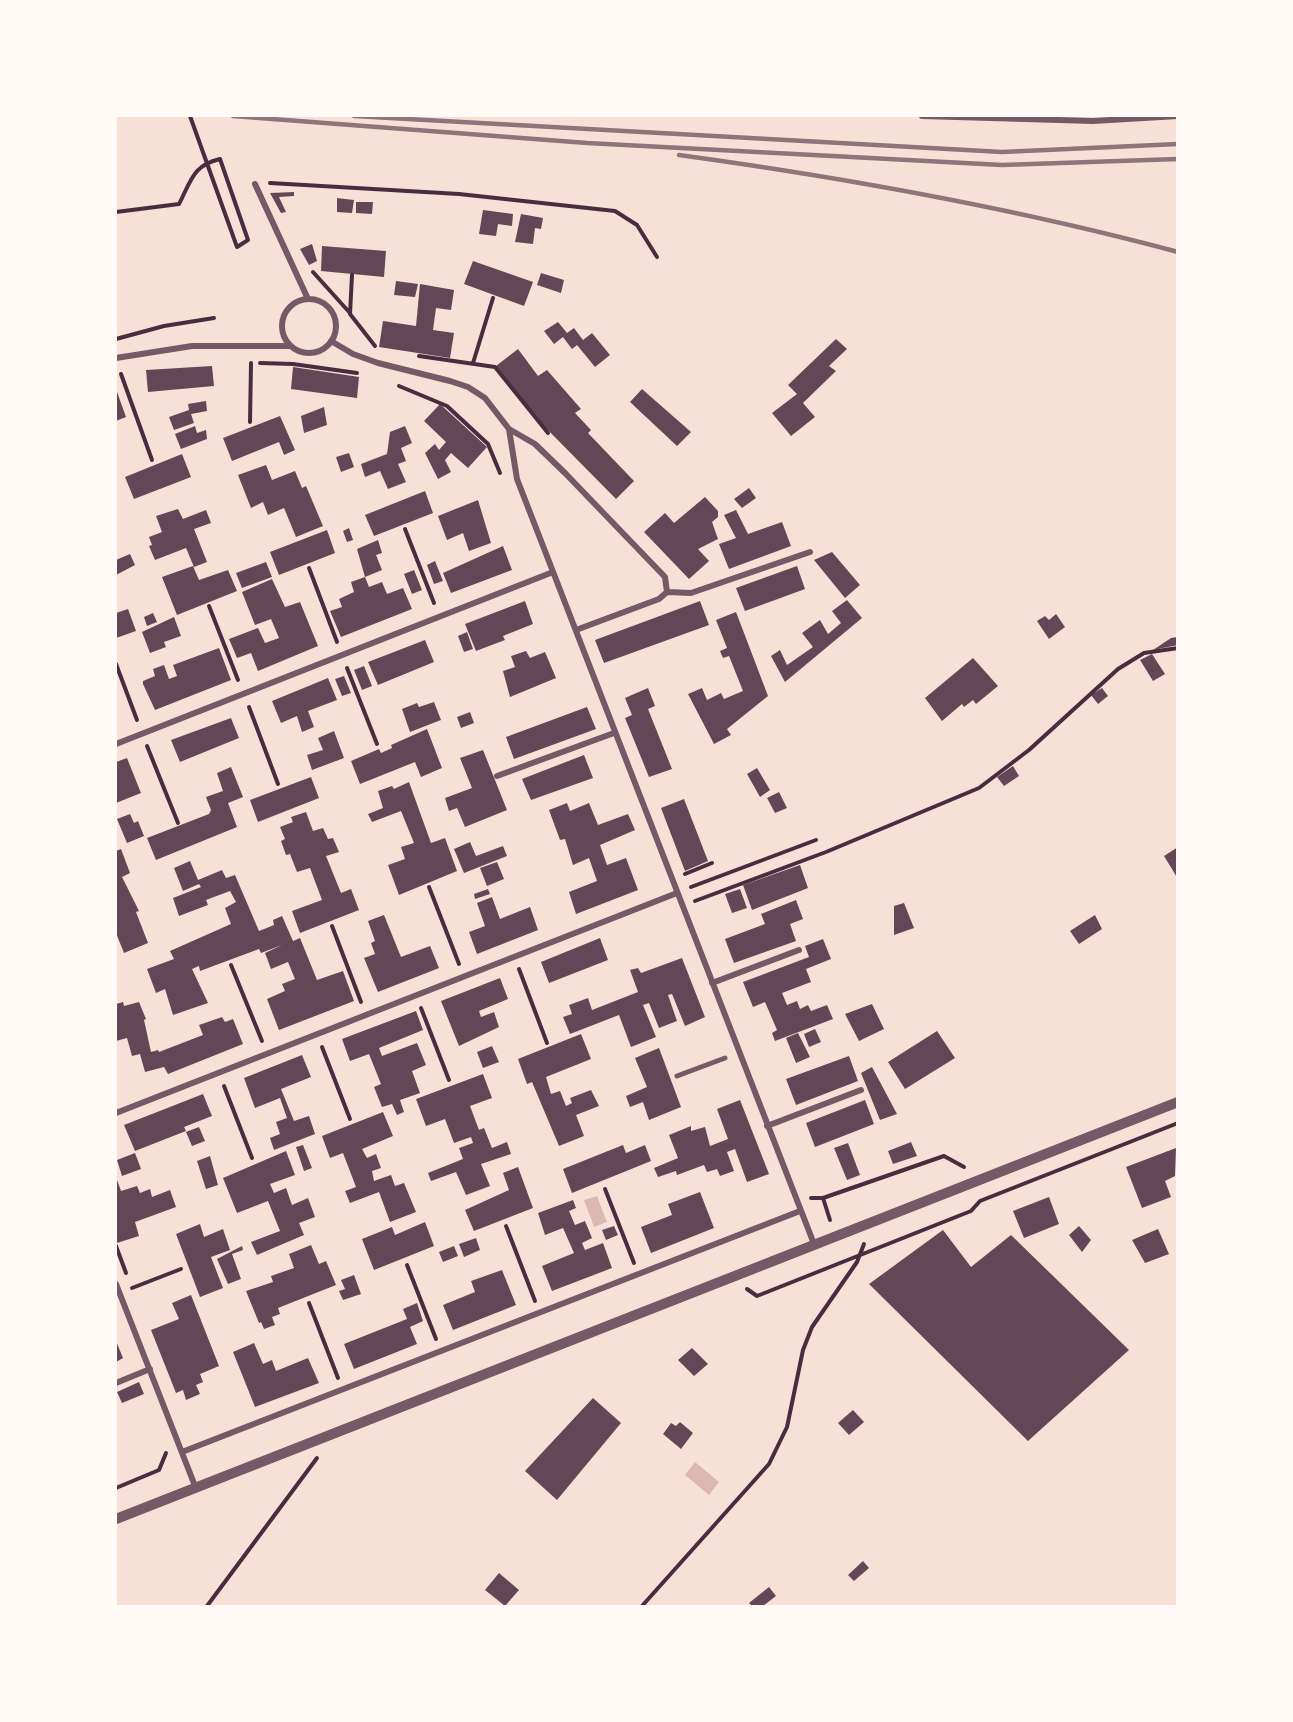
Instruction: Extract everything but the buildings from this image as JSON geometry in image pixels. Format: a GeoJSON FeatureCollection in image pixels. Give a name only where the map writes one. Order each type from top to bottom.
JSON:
{"type":"FeatureCollection","features":[{"type":"Feature","properties":{"kind":"street"},"geometry":{"type":"LineString","coordinates":[[922,116],[1094,121],[1178,116]]}},
{"type":"Feature","properties":{"kind":"street"},"geometry":{"type":"LineString","coordinates":[[255,183],[308,299]]}},
{"type":"Feature","properties":{"kind":"street"},"geometry":{"type":"LineString","coordinates":[[116,358],[192,346],[291,346],[308,352],[316,352],[331,341],[336,325],[330,310],[316,300],[308,299],[291,306],[285,313],[283,330],[291,346]]}},
{"type":"Feature","properties":{"kind":"street"},"geometry":{"type":"LineString","coordinates":[[331,341],[353,354],[468,387],[485,398],[509,429],[535,444],[566,473],[665,578],[668,592]]}},
{"type":"Feature","properties":{"kind":"street"},"geometry":{"type":"LineString","coordinates":[[509,429],[517,479],[813,1244]]}},
{"type":"Feature","properties":{"kind":"street"},"geometry":{"type":"LineString","coordinates":[[576,630],[659,599],[668,592],[691,593],[810,552]]}},
{"type":"Feature","properties":{"kind":"street"},"geometry":{"type":"LineString","coordinates":[[116,744],[553,572]]}},
{"type":"Feature","properties":{"kind":"street"},"geometry":{"type":"LineString","coordinates":[[497,776],[614,733]]}},
{"type":"Feature","properties":{"kind":"street"},"geometry":{"type":"LineString","coordinates":[[116,1113],[677,893]]}},
{"type":"Feature","properties":{"kind":"street"},"geometry":{"type":"LineString","coordinates":[[711,983],[799,950]]}},
{"type":"Feature","properties":{"kind":"street"},"geometry":{"type":"LineString","coordinates":[[677,1076],[725,1058]]}},
{"type":"Feature","properties":{"kind":"street"},"geometry":{"type":"LineString","coordinates":[[767,1126],[861,1090]]}},
{"type":"Feature","properties":{"kind":"street"},"geometry":{"type":"LineString","coordinates":[[116,1519],[195,1486],[1178,1102]]}},
{"type":"Feature","properties":{"kind":"street"},"geometry":{"type":"LineString","coordinates":[[182,1452],[801,1211]]}},
{"type":"Feature","properties":{"kind":"street"},"geometry":{"type":"LineString","coordinates":[[116,1284],[195,1486]]}},
{"type":"Feature","properties":{"kind":"street"},"geometry":{"type":"LineString","coordinates":[[116,1383],[150,1369]]}},
{"type":"Feature","properties":{"kind":"path"},"geometry":{"type":"LineString","coordinates":[[116,212],[179,204],[195,171],[204,163],[220,159],[248,240],[237,247],[190,116]]}},
{"type":"Feature","properties":{"kind":"path"},"geometry":{"type":"LineString","coordinates":[[255,183],[288,182],[448,193],[615,211],[637,225],[657,257]]}},
{"type":"Feature","properties":{"kind":"path"},"geometry":{"type":"LineString","coordinates":[[308,267],[380,350]]}},
{"type":"Feature","properties":{"kind":"path"},"geometry":{"type":"LineString","coordinates":[[350,314],[352,275]]}},
{"type":"Feature","properties":{"kind":"path"},"geometry":{"type":"LineString","coordinates":[[473,363],[493,298]]}},
{"type":"Feature","properties":{"kind":"path"},"geometry":{"type":"LineString","coordinates":[[116,339],[164,326],[214,318]]}},
{"type":"Feature","properties":{"kind":"path"},"geometry":{"type":"LineString","coordinates":[[408,354],[473,363],[496,369]]}},
{"type":"Feature","properties":{"kind":"path"},"geometry":{"type":"LineString","coordinates":[[245,363],[293,364],[360,374]]}},
{"type":"Feature","properties":{"kind":"path"},"geometry":{"type":"LineString","coordinates":[[250,422],[251,363]]}},
{"type":"Feature","properties":{"kind":"path"},"geometry":{"type":"LineString","coordinates":[[130,371],[122,374],[152,460]]}},
{"type":"Feature","properties":{"kind":"path"},"geometry":{"type":"LineString","coordinates":[[395,384],[447,406],[488,444],[502,478]]}},
{"type":"Feature","properties":{"kind":"path"},"geometry":{"type":"LineString","coordinates":[[405,529],[434,603]]}},
{"type":"Feature","properties":{"kind":"path"},"geometry":{"type":"LineString","coordinates":[[309,568],[337,642]]}},
{"type":"Feature","properties":{"kind":"path"},"geometry":{"type":"LineString","coordinates":[[209,606],[238,681]]}},
{"type":"Feature","properties":{"kind":"path"},"geometry":{"type":"LineString","coordinates":[[695,901],[826,852],[979,788],[1029,750],[1118,669],[1144,652],[1178,648]]}},
{"type":"Feature","properties":{"kind":"path"},"geometry":{"type":"LineString","coordinates":[[116,664],[137,720]]}},
{"type":"Feature","properties":{"kind":"path"},"geometry":{"type":"LineString","coordinates":[[347,668],[377,744]]}},
{"type":"Feature","properties":{"kind":"path"},"geometry":{"type":"LineString","coordinates":[[249,707],[278,784]]}},
{"type":"Feature","properties":{"kind":"path"},"geometry":{"type":"LineString","coordinates":[[147,746],[178,823]]}},
{"type":"Feature","properties":{"kind":"path"},"geometry":{"type":"LineString","coordinates":[[677,893],[816,840]]}},
{"type":"Feature","properties":{"kind":"path"},"geometry":{"type":"LineString","coordinates":[[429,887],[459,964]]}},
{"type":"Feature","properties":{"kind":"path"},"geometry":{"type":"LineString","coordinates":[[332,926],[361,1002]]}},
{"type":"Feature","properties":{"kind":"path"},"geometry":{"type":"LineString","coordinates":[[231,965],[262,1041]]}},
{"type":"Feature","properties":{"kind":"path"},"geometry":{"type":"LineString","coordinates":[[519,969],[547,1043]]}},
{"type":"Feature","properties":{"kind":"path"},"geometry":{"type":"LineString","coordinates":[[420,1007],[449,1080]]}},
{"type":"Feature","properties":{"kind":"path"},"geometry":{"type":"LineString","coordinates":[[321,1046],[350,1119]]}},
{"type":"Feature","properties":{"kind":"path"},"geometry":{"type":"LineString","coordinates":[[223,1084],[252,1158]]}},
{"type":"Feature","properties":{"kind":"path"},"geometry":{"type":"LineString","coordinates":[[845,1260],[971,1211],[980,1201],[1178,1123]]}},
{"type":"Feature","properties":{"kind":"path"},"geometry":{"type":"LineString","coordinates":[[822,1198],[944,1156]]}},
{"type":"Feature","properties":{"kind":"path"},"geometry":{"type":"LineString","coordinates":[[605,1189],[634,1263]]}},
{"type":"Feature","properties":{"kind":"path"},"geometry":{"type":"LineString","coordinates":[[642,1606],[770,1464],[787,1427],[802,1350],[812,1327],[860,1255],[873,1222]]}},
{"type":"Feature","properties":{"kind":"path"},"geometry":{"type":"LineString","coordinates":[[506,1226],[536,1302]]}},
{"type":"Feature","properties":{"kind":"path"},"geometry":{"type":"LineString","coordinates":[[116,1246],[132,1288],[181,1269]]}},
{"type":"Feature","properties":{"kind":"path"},"geometry":{"type":"LineString","coordinates":[[407,1265],[437,1341]]}},
{"type":"Feature","properties":{"kind":"path"},"geometry":{"type":"LineString","coordinates":[[309,1303],[338,1378]]}},
{"type":"Feature","properties":{"kind":"path"},"geometry":{"type":"LineString","coordinates":[[207,1606],[305,1478],[336,1431]]}},
{"type":"Feature","properties":{"kind":"path"},"geometry":{"type":"LineString","coordinates":[[116,1488],[155,1472]]}},
{"type":"Feature","properties":{"kind":"shaded area"},"geometry":{"type":"Polygon","coordinates":[[[597,1196],[607,1222],[594,1227],[584,1200],[597,1196]]]}},
{"type":"Feature","properties":{"kind":"shaded area"},"geometry":{"type":"Polygon","coordinates":[[[695,1462],[719,1482],[709,1495],[685,1475],[695,1462]]]}},
{"type":"Feature","properties":{"kind":"railway"},"geometry":{"type":"LineString","coordinates":[[233,116],[587,143],[1002,165],[1178,159]]}},
{"type":"Feature","properties":{"kind":"railway"},"geometry":{"type":"LineString","coordinates":[[354,116],[1002,152],[1178,144]]}},
{"type":"Feature","properties":{"kind":"railway"},"geometry":{"type":"LineString","coordinates":[[679,155],[867,184],[992,208],[1178,252]]}}]}
